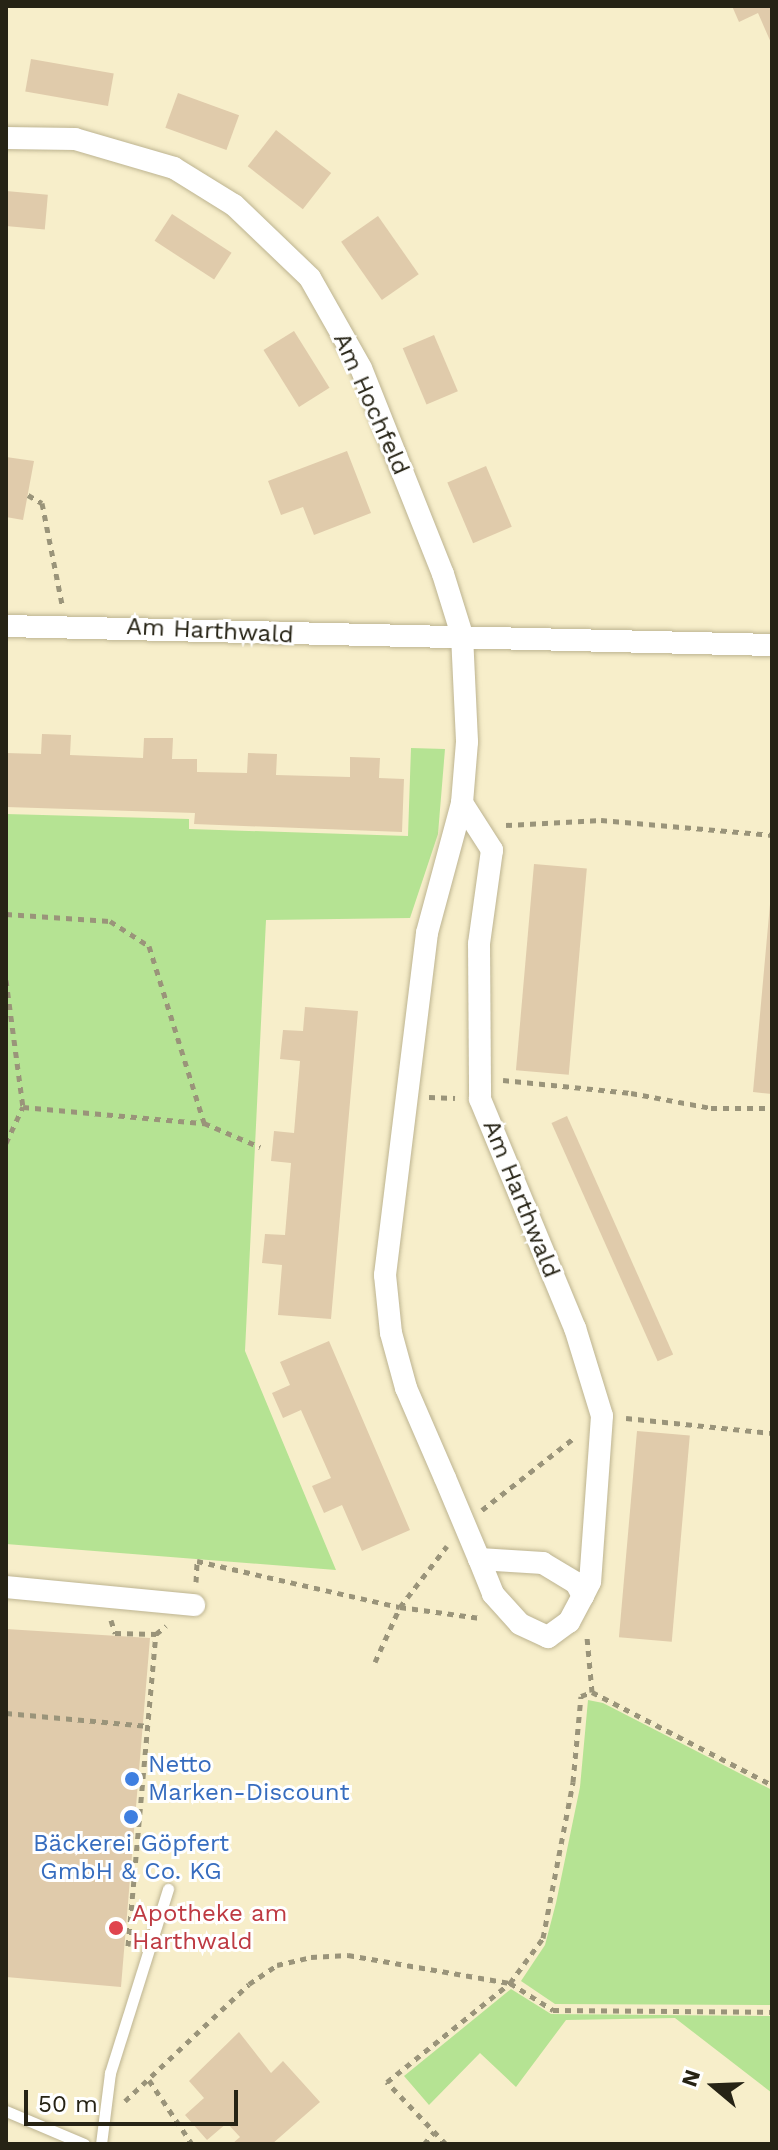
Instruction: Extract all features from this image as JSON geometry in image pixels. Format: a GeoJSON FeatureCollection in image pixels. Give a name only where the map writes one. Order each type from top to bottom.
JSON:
{"type":"FeatureCollection","features":[{"type":"Feature","properties":{"kind":"street","name":"Am Hochfeld"},"geometry":{"type":"LineString","coordinates":[[6,138],[75,139],[174,168],[234,205],[310,278],[361,368],[462,635]]}},
{"type":"Feature","properties":{"kind":"street","name":"Am Harthwald"},"geometry":{"type":"LineString","coordinates":[[6,626],[66,624],[250,636],[462,635],[772,645]]}},
{"type":"Feature","properties":{"kind":"street"},"geometry":{"type":"LineString","coordinates":[[462,635],[467,742],[462,803],[427,933],[385,1275],[391,1333],[406,1388],[493,1594],[520,1624]]}},
{"type":"Feature","properties":{"kind":"street","name":"Am Harthwald"},"geometry":{"type":"LineString","coordinates":[[462,803],[492,850],[479,944],[480,1099],[575,1328],[602,1416],[590,1582],[569,1622],[548,1637],[520,1624]]}},
{"type":"Feature","properties":{"kind":"street"},"geometry":{"type":"LineString","coordinates":[[479,1559],[543,1563],[576,1583],[583,1596]]}},
{"type":"Feature","properties":{"kind":"street"},"geometry":{"type":"LineString","coordinates":[[6,1587],[194,1605]]}},
{"type":"Feature","properties":{"kind":"lane"},"geometry":{"type":"LineString","coordinates":[[101,2144],[110,2073],[168,1889]]}},
{"type":"Feature","properties":{"kind":"lane"},"geometry":{"type":"LineString","coordinates":[[6,2111],[84,2144]]}},
{"type":"Feature","properties":{"kind":"path"},"geometry":{"type":"LineString","coordinates":[[28,495],[42,503],[66,624]]}},
{"type":"Feature","properties":{"kind":"path"},"geometry":{"type":"LineString","coordinates":[[477,827],[601,820],[772,835]]}},
{"type":"Feature","properties":{"kind":"path"},"geometry":{"type":"LineString","coordinates":[[6,914],[110,921],[149,946],[204,1123]]}},
{"type":"Feature","properties":{"kind":"path"},"geometry":{"type":"LineString","coordinates":[[6,980],[23,1107],[6,1143]]}},
{"type":"Feature","properties":{"kind":"path"},"geometry":{"type":"LineString","coordinates":[[480,1077],[631,1093],[711,1108],[772,1108]]}},
{"type":"Feature","properties":{"kind":"path"},"geometry":{"type":"LineString","coordinates":[[406,1097],[468,1099]]}},
{"type":"Feature","properties":{"kind":"path"},"geometry":{"type":"LineString","coordinates":[[23,1107],[204,1123],[260,1147]]}},
{"type":"Feature","properties":{"kind":"path"},"geometry":{"type":"LineString","coordinates":[[375,1662],[400,1607],[464,1524],[602,1416],[772,1433]]}},
{"type":"Feature","properties":{"kind":"path"},"geometry":{"type":"LineString","coordinates":[[126,1959],[156,1634],[194,1605],[197,1561],[400,1607],[520,1624]]}},
{"type":"Feature","properties":{"kind":"path"},"geometry":{"type":"LineString","coordinates":[[583,1596],[592,1692]]}},
{"type":"Feature","properties":{"kind":"path"},"geometry":{"type":"LineString","coordinates":[[446,2144],[387,2082],[510,1983],[543,1938],[573,1782],[581,1696],[592,1692],[772,1785]]}},
{"type":"Feature","properties":{"kind":"path"},"geometry":{"type":"LineString","coordinates":[[6,1713],[148,1726]]}},
{"type":"Feature","properties":{"kind":"path"},"geometry":{"type":"LineString","coordinates":[[122,2105],[237,1994],[277,1965],[348,1955],[510,1983],[553,2010],[772,2012]]}},
{"type":"Feature","properties":{"kind":"path"},"geometry":{"type":"LineString","coordinates":[[149,2080],[192,2144]]}},
{"type":"Feature","properties":{"kind":"path"},"geometry":{"type":"LineString","coordinates":[[424,2144],[434,2132]]}},
{"type":"Feature","properties":{"kind":"green space"},"geometry":{"type":"Polygon","coordinates":[[[411,748],[445,749],[438,834],[410,918],[266,920],[245,1351],[336,1570],[6,1544],[6,814],[189,819],[189,829],[408,836],[411,748]]]}},
{"type":"Feature","properties":{"kind":"green space"},"geometry":{"type":"Polygon","coordinates":[[[588,1700],[603,1703],[772,1790],[772,2005],[555,2004],[521,1981],[545,1945],[556,1903],[580,1787],[588,1700]]]}},
{"type":"Feature","properties":{"kind":"green space"},"geometry":{"type":"Polygon","coordinates":[[[511,1989],[551,2014],[772,2016],[772,2093],[675,2018],[566,2020],[516,2087],[480,2053],[429,2105],[404,2076],[511,1989]]]}},
{"type":"Feature","properties":{"kind":"building"},"geometry":{"type":"Polygon","coordinates":[[[732,6],[772,6],[772,45],[758,13],[739,22],[732,6]]]}},
{"type":"Feature","properties":{"kind":"building"},"geometry":{"type":"Polygon","coordinates":[[[31,59],[114,74],[108,106],[25,91],[31,59]]]}},
{"type":"Feature","properties":{"kind":"building"},"geometry":{"type":"Polygon","coordinates":[[[178,93],[239,115],[226,150],[165,128],[178,93]]]}},
{"type":"Feature","properties":{"kind":"building"},"geometry":{"type":"Polygon","coordinates":[[[276,130],[331,173],[303,209],[248,166],[276,130]]]}},
{"type":"Feature","properties":{"kind":"building"},"geometry":{"type":"Polygon","coordinates":[[[6,191],[48,195],[45,230],[6,226],[6,191]]]}},
{"type":"Feature","properties":{"kind":"building"},"geometry":{"type":"Polygon","coordinates":[[[172,214],[232,253],[214,280],[155,241],[172,214]]]}},
{"type":"Feature","properties":{"kind":"building"},"geometry":{"type":"Polygon","coordinates":[[[378,216],[419,274],[382,300],[341,242],[378,216]]]}},
{"type":"Feature","properties":{"kind":"building"},"geometry":{"type":"Polygon","coordinates":[[[294,331],[330,388],[299,407],[263,350],[294,331]]]}},
{"type":"Feature","properties":{"kind":"building"},"geometry":{"type":"Polygon","coordinates":[[[434,335],[458,391],[427,404],[403,348],[434,335]]]}},
{"type":"Feature","properties":{"kind":"building"},"geometry":{"type":"Polygon","coordinates":[[[347,451],[371,513],[314,535],[303,507],[281,515],[268,481],[347,451]]]}},
{"type":"Feature","properties":{"kind":"building"},"geometry":{"type":"Polygon","coordinates":[[[6,457],[34,461],[23,520],[6,517],[6,457]]]}},
{"type":"Feature","properties":{"kind":"building"},"geometry":{"type":"Polygon","coordinates":[[[486,466],[512,527],[473,543],[447,482],[486,466]]]}},
{"type":"Feature","properties":{"kind":"building"},"geometry":{"type":"Polygon","coordinates":[[[42,734],[71,735],[70,755],[143,758],[144,738],[173,738],[172,759],[197,759],[197,772],[247,773],[248,753],[277,754],[276,775],[350,777],[350,757],[380,758],[379,778],[404,779],[402,832],[194,824],[195,813],[6,807],[6,753],[41,754],[42,734]]]}},
{"type":"Feature","properties":{"kind":"building"},"geometry":{"type":"Polygon","coordinates":[[[534,864],[587,869],[569,1075],[516,1070],[534,864]]]}},
{"type":"Feature","properties":{"kind":"building"},"geometry":{"type":"Polygon","coordinates":[[[772,904],[772,1094],[753,1092],[772,904]]]}},
{"type":"Feature","properties":{"kind":"building"},"geometry":{"type":"Polygon","coordinates":[[[305,1007],[358,1011],[331,1319],[278,1315],[282,1265],[262,1263],[265,1234],[285,1235],[291,1163],[271,1161],[274,1131],[294,1133],[300,1061],[280,1059],[283,1030],[303,1031],[305,1007]]]}},
{"type":"Feature","properties":{"kind":"building"},"geometry":{"type":"Polygon","coordinates":[[[567,1116],[673,1354],[658,1361],[551,1123],[567,1116]]]}},
{"type":"Feature","properties":{"kind":"building"},"geometry":{"type":"Polygon","coordinates":[[[329,1341],[410,1530],[362,1551],[342,1505],[324,1513],[312,1486],[331,1478],[301,1410],[283,1418],[272,1393],[290,1385],[280,1362],[329,1341]]]}},
{"type":"Feature","properties":{"kind":"building"},"geometry":{"type":"Polygon","coordinates":[[[637,1431],[690,1436],[672,1642],[619,1637],[637,1431]]]}},
{"type":"Feature","properties":{"kind":"building"},"geometry":{"type":"Polygon","coordinates":[[[6,1629],[150,1638],[121,1987],[6,1977],[6,1629]]]}},
{"type":"Feature","properties":{"kind":"building"},"geometry":{"type":"Polygon","coordinates":[[[239,2032],[271,2073],[283,2061],[320,2102],[272,2144],[232,2144],[240,2137],[227,2123],[207,2140],[185,2115],[204,2098],[189,2081],[239,2032]]]}},
{"type":"Feature","properties":{"kind":"place","name":"Netto Marken-Discount"},"geometry":{"type":"Point","coordinates":[132,1779]}},
{"type":"Feature","properties":{"kind":"place","name":"Bäckerei Göpfert GmbH & Co. KG"},"geometry":{"type":"Point","coordinates":[131,1817]}},
{"type":"Feature","properties":{"kind":"place","name":"Apotheke am Harthwald"},"geometry":{"type":"Point","coordinates":[116,1928]}}]}
